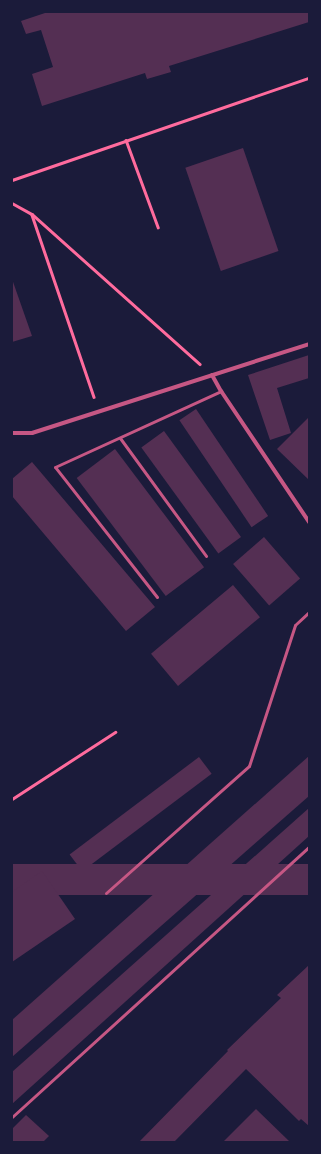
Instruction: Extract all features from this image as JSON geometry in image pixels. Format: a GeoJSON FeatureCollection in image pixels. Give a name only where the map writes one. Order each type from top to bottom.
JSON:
{"type":"FeatureCollection","features":[{"type":"Feature","properties":{"kind":"street"},"geometry":{"type":"LineString","coordinates":[[12,432],[32,433],[309,344]]}},
{"type":"Feature","properties":{"kind":"street"},"geometry":{"type":"LineString","coordinates":[[212,375],[221,392],[309,522]]}},
{"type":"Feature","properties":{"kind":"lane"},"geometry":{"type":"LineString","coordinates":[[157,597],[55,467],[221,392]]}},
{"type":"Feature","properties":{"kind":"lane"},"geometry":{"type":"LineString","coordinates":[[120,438],[206,556]]}},
{"type":"Feature","properties":{"kind":"lane"},"geometry":{"type":"LineString","coordinates":[[106,893],[249,766],[295,625],[309,612]]}},
{"type":"Feature","properties":{"kind":"lane"},"geometry":{"type":"LineString","coordinates":[[12,1117],[309,847]]}},
{"type":"Feature","properties":{"kind":"path"},"geometry":{"type":"LineString","coordinates":[[12,180],[309,78]]}},
{"type":"Feature","properties":{"kind":"path"},"geometry":{"type":"LineString","coordinates":[[126,140],[158,227]]}},
{"type":"Feature","properties":{"kind":"path"},"geometry":{"type":"LineString","coordinates":[[12,203],[32,214],[212,375]]}},
{"type":"Feature","properties":{"kind":"path"},"geometry":{"type":"LineString","coordinates":[[32,214],[99,411]]}},
{"type":"Feature","properties":{"kind":"path"},"geometry":{"type":"LineString","coordinates":[[12,799],[115,732]]}},
{"type":"Feature","properties":{"kind":"building"},"geometry":{"type":"Polygon","coordinates":[[[48,12],[309,12],[309,22],[169,66],[171,72],[147,79],[145,73],[42,106],[32,74],[53,67],[41,30],[26,34],[21,21],[48,12]]]}},
{"type":"Feature","properties":{"kind":"building"},"geometry":{"type":"Polygon","coordinates":[[[243,148],[278,251],[221,271],[185,168],[243,148]]]}},
{"type":"Feature","properties":{"kind":"building"},"geometry":{"type":"Polygon","coordinates":[[[12,279],[32,336],[12,342],[12,279]]]}},
{"type":"Feature","properties":{"kind":"building"},"geometry":{"type":"Polygon","coordinates":[[[309,355],[309,378],[277,388],[291,433],[270,440],[248,375],[309,355]]]}},
{"type":"Feature","properties":{"kind":"building"},"geometry":{"type":"Polygon","coordinates":[[[196,409],[268,516],[252,527],[179,420],[196,409]]]}},
{"type":"Feature","properties":{"kind":"building"},"geometry":{"type":"Polygon","coordinates":[[[309,417],[309,480],[277,449],[309,417]]]}},
{"type":"Feature","properties":{"kind":"building"},"geometry":{"type":"Polygon","coordinates":[[[164,431],[241,537],[218,553],[141,447],[164,431]]]}},
{"type":"Feature","properties":{"kind":"building"},"geometry":{"type":"Polygon","coordinates":[[[115,449],[204,567],[166,596],[77,478],[115,449]]]}},
{"type":"Feature","properties":{"kind":"building"},"geometry":{"type":"Polygon","coordinates":[[[32,462],[155,607],[126,631],[12,496],[12,479],[32,462]]]}},
{"type":"Feature","properties":{"kind":"building"},"geometry":{"type":"Polygon","coordinates":[[[264,537],[300,579],[269,605],[233,564],[264,537]]]}},
{"type":"Feature","properties":{"kind":"building"},"geometry":{"type":"Polygon","coordinates":[[[233,585],[260,617],[178,686],[151,654],[233,585]]]}},
{"type":"Feature","properties":{"kind":"building"},"geometry":{"type":"Polygon","coordinates":[[[309,756],[309,796],[12,1057],[12,1020],[309,756]]]}},
{"type":"Feature","properties":{"kind":"building"},"geometry":{"type":"Polygon","coordinates":[[[199,757],[212,774],[82,871],[70,854],[199,757]]]}},
{"type":"Feature","properties":{"kind":"building"},"geometry":{"type":"Polygon","coordinates":[[[309,808],[309,836],[12,1104],[12,1072],[309,808]]]}},
{"type":"Feature","properties":{"kind":"building"},"geometry":{"type":"Polygon","coordinates":[[[12,864],[309,864],[309,895],[12,895],[12,864]]]}},
{"type":"Feature","properties":{"kind":"building"},"geometry":{"type":"Polygon","coordinates":[[[42,871],[75,919],[12,962],[12,892],[42,871]]]}},
{"type":"Feature","properties":{"kind":"building"},"geometry":{"type":"Polygon","coordinates":[[[309,965],[309,1126],[301,1119],[299,1121],[246,1069],[174,1142],[139,1142],[228,1051],[227,1050],[281,998],[277,995],[309,965]]]}},
{"type":"Feature","properties":{"kind":"building"},"geometry":{"type":"Polygon","coordinates":[[[256,1109],[290,1142],[223,1142],[256,1109]]]}},
{"type":"Feature","properties":{"kind":"building"},"geometry":{"type":"Polygon","coordinates":[[[26,1115],[49,1136],[43,1142],[12,1142],[12,1129],[26,1115]]]}}]}
